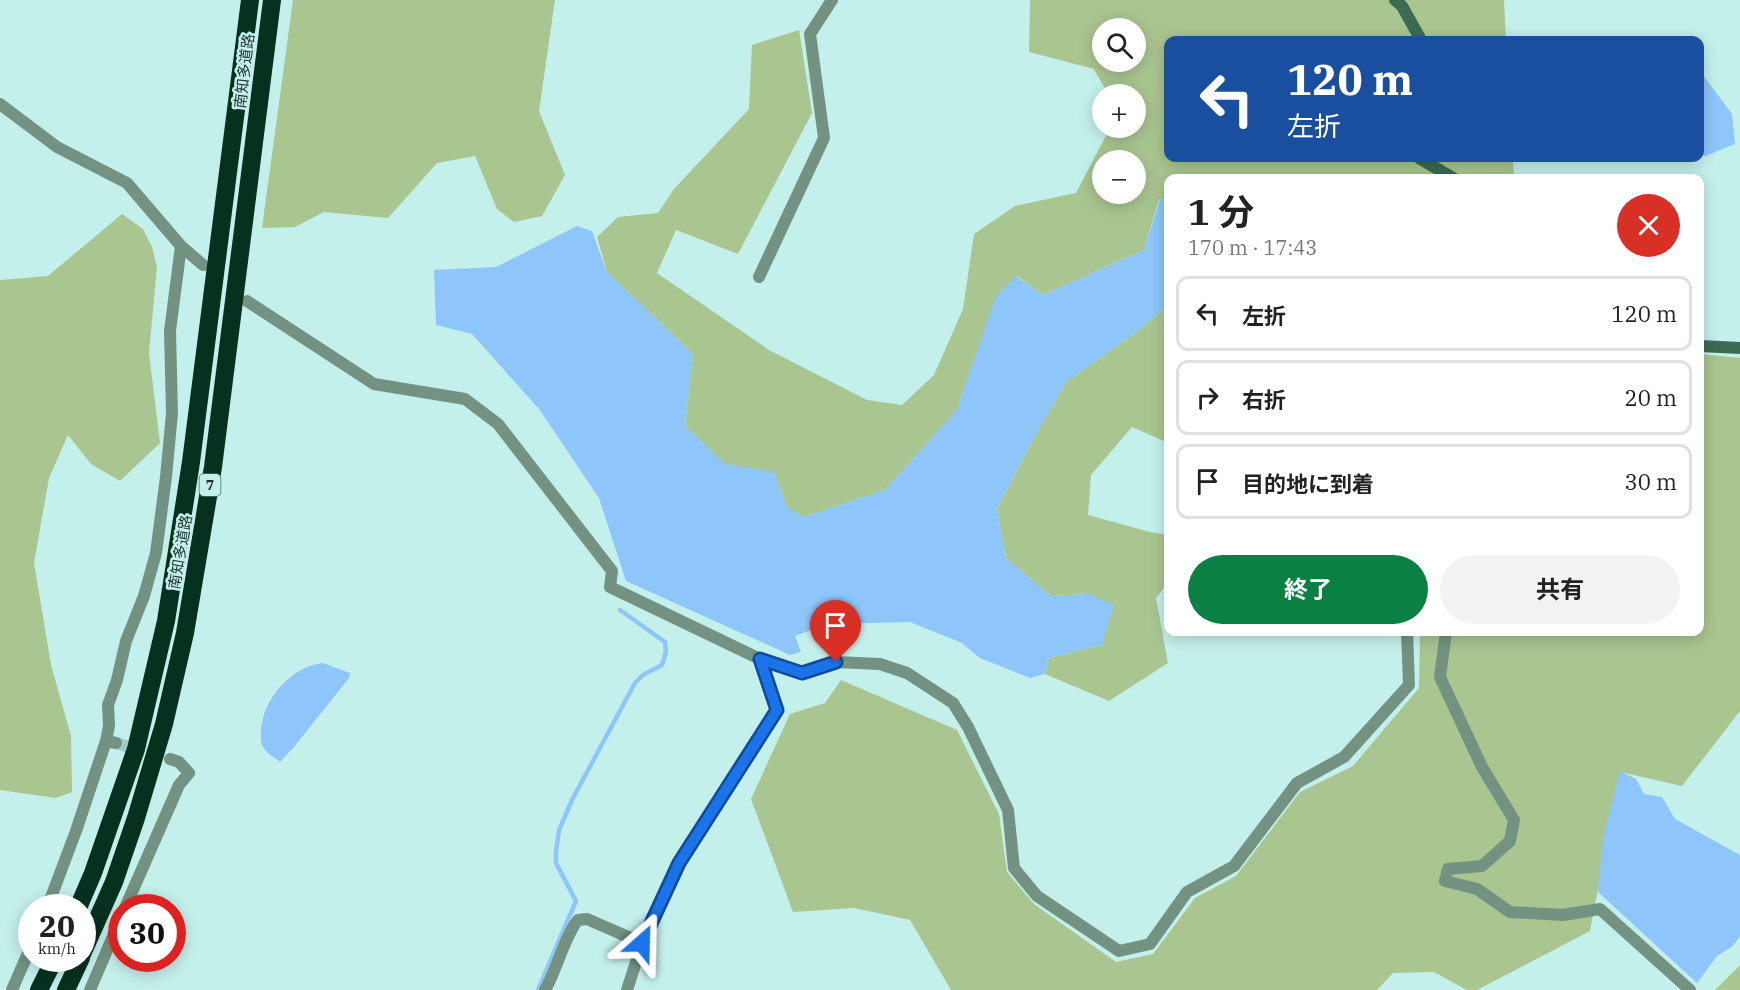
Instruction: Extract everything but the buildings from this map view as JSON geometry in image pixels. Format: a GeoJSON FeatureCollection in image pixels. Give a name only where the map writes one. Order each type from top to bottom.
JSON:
{"type":"FeatureCollection","features":[{"type":"Feature","properties":{"kind":"highway","name":"南知多道路"},"geometry":{"type":"LineString","coordinates":[[84,894],[136,749],[166,621],[191,462],[250,0]]}},
{"type":"Feature","properties":{"kind":"highway","name":"南知多道路"},"geometry":{"type":"LineString","coordinates":[[96,922],[114,882],[136,818],[164,724],[185,633],[213,466],[272,0]]}},
{"type":"Feature","properties":{"kind":"highway"},"geometry":{"type":"LineString","coordinates":[[39,990],[48,972]]}},
{"type":"Feature","properties":{"kind":"highway"},"geometry":{"type":"LineString","coordinates":[[66,990],[74,972]]}},
{"type":"Feature","properties":{"kind":"main road"},"geometry":{"type":"LineString","coordinates":[[1395,0],[1402,6],[1419,36]]}},
{"type":"Feature","properties":{"kind":"main road"},"geometry":{"type":"LineString","coordinates":[[1426,162],[1446,174]]}},
{"type":"Feature","properties":{"kind":"main road"},"geometry":{"type":"LineString","coordinates":[[1704,346],[1740,348]]}},
{"type":"Feature","properties":{"kind":"street"},"geometry":{"type":"LineString","coordinates":[[759,277],[824,138],[810,34],[832,0]]}},
{"type":"Feature","properties":{"kind":"street"},"geometry":{"type":"LineString","coordinates":[[0,104],[57,147],[127,183],[181,246],[203,265]]}},
{"type":"Feature","properties":{"kind":"street"},"geometry":{"type":"LineString","coordinates":[[52,894],[111,742],[108,705],[117,680],[126,641],[144,596],[156,553],[172,413],[170,331],[181,246]]}},
{"type":"Feature","properties":{"kind":"street"},"geometry":{"type":"LineString","coordinates":[[247,301],[374,384],[465,399],[498,424],[612,571],[610,587],[760,659],[802,673],[836,662],[880,664],[907,673],[953,703],[968,727],[1008,810],[1014,868],[1036,896],[1119,951],[1150,944],[1187,891],[1234,866],[1297,783],[1344,757],[1410,685],[1407,636]]}},
{"type":"Feature","properties":{"kind":"street"},"geometry":{"type":"LineString","coordinates":[[1445,636],[1440,677],[1482,767],[1515,820],[1510,841],[1482,866],[1448,870],[1445,881],[1477,889],[1510,912],[1563,915],[1600,909],[1690,990]]}},
{"type":"Feature","properties":{"kind":"street"},"geometry":{"type":"LineString","coordinates":[[627,990],[638,962],[642,943],[679,863],[777,710],[760,659]]}},
{"type":"Feature","properties":{"kind":"street"},"geometry":{"type":"LineString","coordinates":[[131,894],[179,785],[189,773],[179,762],[170,759]]}},
{"type":"Feature","properties":{"kind":"street"},"geometry":{"type":"LineString","coordinates":[[545,990],[578,920],[587,919],[642,943]]}},
{"type":"Feature","properties":{"kind":"street"},"geometry":{"type":"LineString","coordinates":[[90,990],[108,948]]}},
{"type":"Feature","properties":{"kind":"street"},"geometry":{"type":"LineString","coordinates":[[12,990],[20,972]]}},
{"type":"Feature","properties":{"kind":"green space"},"geometry":{"type":"Polygon","coordinates":[[[293,0],[555,0],[539,111],[565,175],[542,216],[514,222],[497,209],[475,156],[437,163],[388,218],[324,212],[295,227],[262,228],[293,0]]]}},
{"type":"Feature","properties":{"kind":"green space"},"geometry":{"type":"Polygon","coordinates":[[[1030,0],[1504,0],[1506,36],[1164,36],[1164,162],[1513,162],[1514,174],[1164,174],[1164,200],[1159,199],[1144,250],[1043,295],[1017,276],[976,355],[957,410],[885,490],[804,517],[787,507],[774,472],[726,465],[685,426],[693,354],[607,272],[597,237],[618,217],[658,213],[674,189],[749,109],[752,45],[799,30],[812,113],[738,254],[676,230],[657,273],[769,350],[867,400],[902,405],[934,375],[963,309],[974,234],[1015,206],[1076,193],[1092,162],[1092,204],[1146,204],[1146,150],[1098,150],[1105,138],[1146,138],[1146,84],[1102,84],[1096,72],[1146,72],[1146,18],[1092,18],[1092,68],[1029,52],[1030,0]]]}},
{"type":"Feature","properties":{"kind":"green space"},"geometry":{"type":"Polygon","coordinates":[[[122,214],[143,229],[152,247],[157,267],[149,353],[160,443],[120,481],[91,464],[68,435],[49,478],[34,563],[51,665],[71,736],[72,792],[56,798],[0,790],[0,280],[48,276],[122,214]]]}},
{"type":"Feature","properties":{"kind":"green space"},"geometry":{"type":"Polygon","coordinates":[[[1164,308],[1164,441],[1132,427],[1091,475],[1088,515],[1164,534],[1164,588],[1156,598],[1168,663],[1109,701],[1045,674],[1049,658],[1102,645],[1089,594],[1051,596],[1006,558],[997,509],[1066,382],[1138,331],[1164,308]]]}},
{"type":"Feature","properties":{"kind":"green space"},"geometry":{"type":"Polygon","coordinates":[[[1704,354],[1740,358],[1740,711],[1682,786],[1620,772],[1590,931],[1477,990],[1467,990],[1434,972],[1393,973],[1377,990],[951,990],[910,920],[854,908],[793,912],[751,799],[790,714],[825,703],[841,680],[957,730],[999,814],[1007,872],[1034,904],[1116,962],[1153,954],[1195,898],[1236,876],[1300,792],[1353,766],[1419,688],[1420,636],[1704,636],[1704,354]]]}},
{"type":"Feature","properties":{"kind":"green space"},"geometry":{"type":"Polygon","coordinates":[[[1740,965],[1740,990],[1715,990],[1740,965]]]}},
{"type":"Feature","properties":{"kind":"water"},"geometry":{"type":"Polygon","coordinates":[[[1704,76],[1732,114],[1735,144],[1704,156],[1704,76]]]}},
{"type":"Feature","properties":{"kind":"water"},"geometry":{"type":"Polygon","coordinates":[[[1160,199],[1164,200],[1164,308],[1138,331],[1066,382],[997,509],[1006,558],[1051,596],[1089,594],[1114,605],[1102,645],[1049,658],[1045,674],[1030,678],[980,658],[962,643],[910,622],[828,624],[795,636],[801,652],[790,655],[626,581],[599,498],[539,409],[472,334],[436,325],[434,270],[496,267],[577,226],[592,231],[607,272],[693,354],[685,426],[726,464],[774,472],[787,507],[804,517],[885,490],[957,410],[996,296],[1016,276],[1043,295],[1144,250],[1160,199]]]}},
{"type":"Feature","properties":{"kind":"water"},"geometry":{"type":"Polygon","coordinates":[[[323,663],[350,673],[349,678],[280,762],[267,752],[261,741],[266,708],[272,697],[289,678],[311,666],[323,663]]]}},
{"type":"Feature","properties":{"kind":"water"},"geometry":{"type":"Polygon","coordinates":[[[1620,771],[1636,779],[1644,794],[1662,797],[1675,819],[1740,855],[1740,936],[1733,946],[1717,956],[1697,983],[1598,892],[1603,839],[1620,771]]]}},
{"type":"Feature","properties":{"kind":"waterway"},"geometry":{"type":"LineString","coordinates":[[538,990],[576,901],[556,863],[559,830],[573,798],[635,683],[643,675],[662,665],[666,652],[665,642],[620,610]]}},
{"type":"Feature","properties":{"kind":"tunnel"},"geometry":{"type":"LineString","coordinates":[[116,743],[170,759]]}},
{"type":"Feature","properties":{"kind":"route"},"geometry":{"type":"LineString","coordinates":[[642,943],[679,863],[777,710],[760,659],[802,673],[836,662]]}}]}
